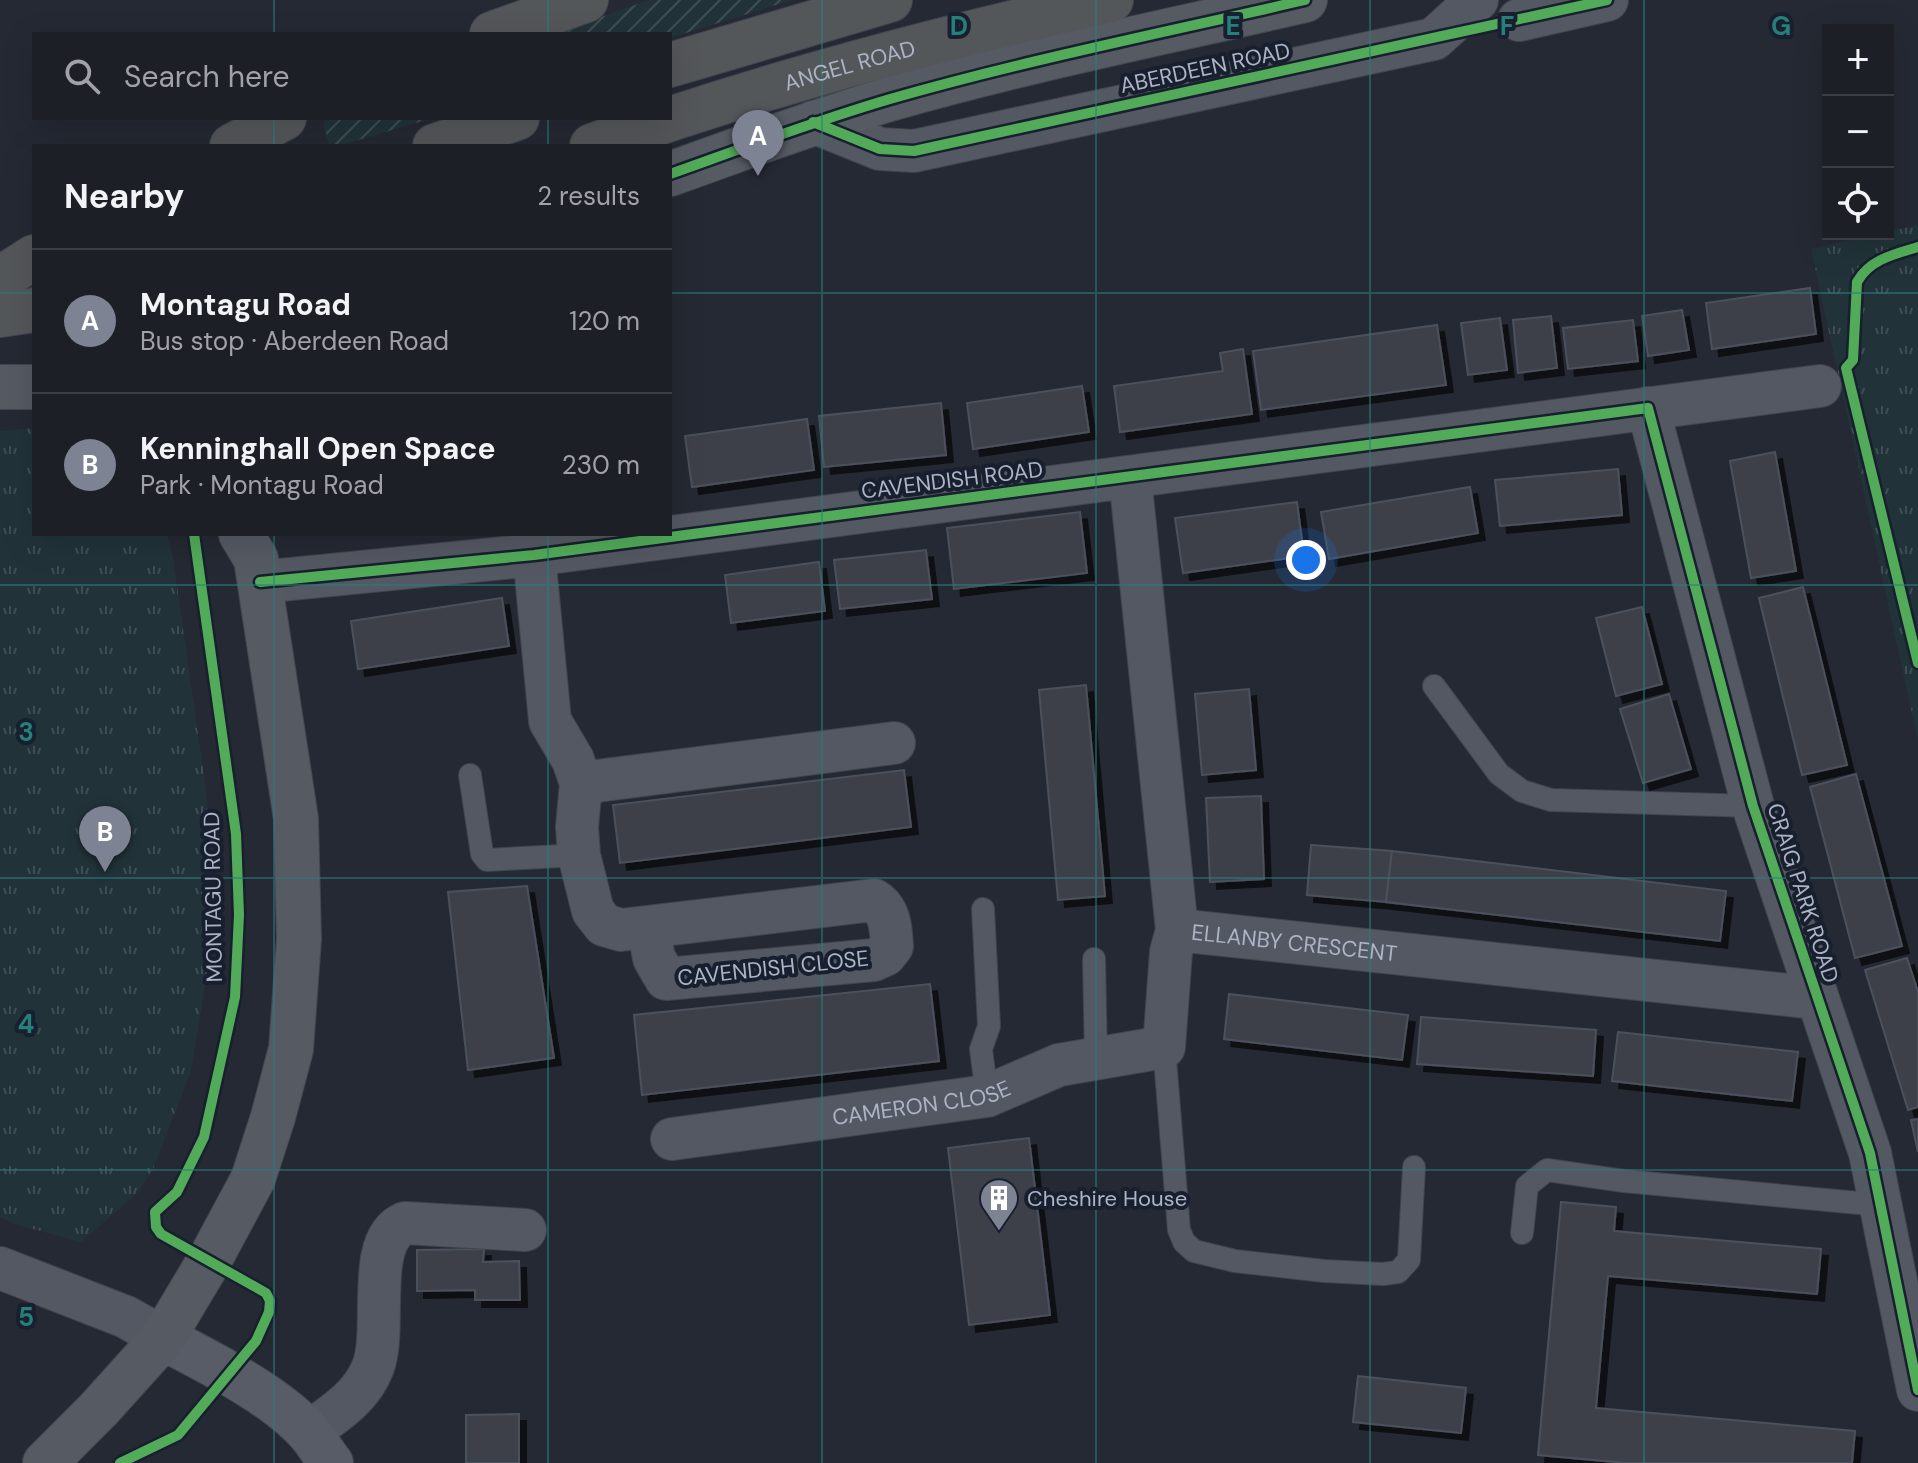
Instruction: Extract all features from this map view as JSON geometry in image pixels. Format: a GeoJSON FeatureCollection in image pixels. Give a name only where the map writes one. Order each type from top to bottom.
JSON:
{"type":"FeatureCollection","features":[{"type":"Feature","properties":{"kind":"highway"},"geometry":{"type":"LineString","coordinates":[[498,32],[586,0]]}},
{"type":"Feature","properties":{"kind":"highway"},"geometry":{"type":"LineString","coordinates":[[672,64],[890,0]]}},
{"type":"Feature","properties":{"kind":"highway","name":"ANGEL ROAD"},"geometry":{"type":"LineString","coordinates":[[672,119],[870,59],[1111,0]]}},
{"type":"Feature","properties":{"kind":"highway"},"geometry":{"type":"LineString","coordinates":[[236,144],[280,120]]}},
{"type":"Feature","properties":{"kind":"highway"},"geometry":{"type":"LineString","coordinates":[[444,143],[511,120]]}},
{"type":"Feature","properties":{"kind":"highway","name":"ANGEL ROAD"},"geometry":{"type":"LineString","coordinates":[[598,144],[670,120]]}},
{"type":"Feature","properties":{"kind":"highway"},"geometry":{"type":"LineString","coordinates":[[0,249],[32,244]]}},
{"type":"Feature","properties":{"kind":"highway"},"geometry":{"type":"LineString","coordinates":[[0,279],[32,258]]}},
{"type":"Feature","properties":{"kind":"highway"},"geometry":{"type":"LineString","coordinates":[[0,315],[32,310]]}},
{"type":"Feature","properties":{"kind":"main road"},"geometry":{"type":"LineString","coordinates":[[672,173],[813,122],[985,74],[1305,0]]}},
{"type":"Feature","properties":{"kind":"main road"},"geometry":{"type":"LineString","coordinates":[[0,292],[32,296]]}},
{"type":"Feature","properties":{"kind":"main road"},"geometry":{"type":"LineString","coordinates":[[0,387],[32,387]]}},
{"type":"Feature","properties":{"kind":"main road"},"geometry":{"type":"LineString","coordinates":[[45,1463],[163,1338],[253,1179],[291,1049],[299,939],[296,819],[254,552]]}},
{"type":"Feature","properties":{"kind":"main road"},"geometry":{"type":"LineString","coordinates":[[163,1338],[253,1389],[290,1415],[320,1448]]}},
{"type":"Feature","properties":{"kind":"street","name":"ABERDEEN ROAD"},"geometry":{"type":"LineString","coordinates":[[813,122],[880,149],[914,151],[1434,39],[1477,0]]}},
{"type":"Feature","properties":{"kind":"street"},"geometry":{"type":"LineString","coordinates":[[1519,20],[1607,0]]}},
{"type":"Feature","properties":{"kind":"street","name":"CAVENDISH ROAD"},"geometry":{"type":"LineString","coordinates":[[254,552],[534,555],[1820,386]]}},
{"type":"Feature","properties":{"kind":"street","name":"CRAIG PARK ROAD"},"geometry":{"type":"LineString","coordinates":[[1648,408],[1753,806],[1866,1140],[1918,1390]]}},
{"type":"Feature","properties":{"kind":"street","name":"ELLANBY CRESCENT"},"geometry":{"type":"LineString","coordinates":[[1130,477],[1177,930],[1816,998]]}},
{"type":"Feature","properties":{"kind":"street","name":"CAVENDISH CLOSE"},"geometry":{"type":"LineString","coordinates":[[534,555],[550,721],[573,760],[581,783],[579,855],[593,911],[604,925],[621,930],[874,900],[884,907],[891,928],[892,946],[885,955],[874,960],[666,979],[654,958],[648,927]]}},
{"type":"Feature","properties":{"kind":"street"},"geometry":{"type":"LineString","coordinates":[[581,783],[894,743]]}},
{"type":"Feature","properties":{"kind":"street"},"geometry":{"type":"LineString","coordinates":[[1164,1047],[1171,952],[1177,930]]}},
{"type":"Feature","properties":{"kind":"street","name":"CAMERON CLOSE"},"geometry":{"type":"LineString","coordinates":[[672,1139],[987,1096],[1059,1065],[1164,1047]]}},
{"type":"Feature","properties":{"kind":"street"},"geometry":{"type":"LineString","coordinates":[[320,1448],[373,1367],[379,1342],[381,1254],[387,1238],[396,1227],[405,1223],[525,1230]]}},
{"type":"Feature","properties":{"kind":"street"},"geometry":{"type":"LineString","coordinates":[[0,1268],[126,1317],[163,1338]]}},
{"type":"Feature","properties":{"kind":"lane"},"geometry":{"type":"LineString","coordinates":[[1434,686],[1499,774],[1522,791],[1551,800],[1753,806]]}},
{"type":"Feature","properties":{"kind":"lane"},"geometry":{"type":"LineString","coordinates":[[470,775],[482,854],[487,860],[579,855]]}},
{"type":"Feature","properties":{"kind":"lane"},"geometry":{"type":"LineString","coordinates":[[983,909],[989,1026],[981,1049],[987,1096]]}},
{"type":"Feature","properties":{"kind":"lane"},"geometry":{"type":"LineString","coordinates":[[1094,959],[1096,1058]]}},
{"type":"Feature","properties":{"kind":"lane"},"geometry":{"type":"LineString","coordinates":[[1164,1047],[1179,1230],[1184,1242],[1194,1251],[1235,1261],[1324,1271],[1398,1272],[1409,1260],[1414,1167]]}},
{"type":"Feature","properties":{"kind":"lane"},"geometry":{"type":"LineString","coordinates":[[1522,1233],[1527,1186],[1547,1170],[1624,1181],[1880,1205]]}},
{"type":"Feature","properties":{"kind":"green space"},"geometry":{"type":"Polygon","coordinates":[[[649,0],[792,0],[672,37],[672,32],[559,32],[649,0]]]}},
{"type":"Feature","properties":{"kind":"green space"},"geometry":{"type":"Polygon","coordinates":[[[426,120],[345,144],[328,144],[323,122],[426,120]]]}},
{"type":"Feature","properties":{"kind":"green space"},"geometry":{"type":"Polygon","coordinates":[[[1918,225],[1918,741],[1811,249],[1851,240],[1894,240],[1894,231],[1918,225]]]}},
{"type":"Feature","properties":{"kind":"green space"},"geometry":{"type":"Polygon","coordinates":[[[32,428],[32,536],[168,536],[207,798],[211,947],[191,1071],[153,1169],[137,1193],[81,1242],[0,1217],[0,431],[32,428]]]}},
{"type":"Feature","properties":{"kind":"building"},"geometry":{"type":"Polygon","coordinates":[[[1810,288],[1816,334],[1712,349],[1706,303],[1810,288]]]}},
{"type":"Feature","properties":{"kind":"building"},"geometry":{"type":"Polygon","coordinates":[[[1682,310],[1689,350],[1648,356],[1642,316],[1682,310]]]}},
{"type":"Feature","properties":{"kind":"building"},"geometry":{"type":"Polygon","coordinates":[[[1551,316],[1557,368],[1518,373],[1513,320],[1551,316]]]}},
{"type":"Feature","properties":{"kind":"building"},"geometry":{"type":"Polygon","coordinates":[[[1500,318],[1507,370],[1468,375],[1461,323],[1500,318]]]}},
{"type":"Feature","properties":{"kind":"building"},"geometry":{"type":"Polygon","coordinates":[[[1633,320],[1638,361],[1568,369],[1563,328],[1633,320]]]}},
{"type":"Feature","properties":{"kind":"building"},"geometry":{"type":"Polygon","coordinates":[[[1437,325],[1446,385],[1261,410],[1253,351],[1437,325]]]}},
{"type":"Feature","properties":{"kind":"building"},"geometry":{"type":"Polygon","coordinates":[[[1243,349],[1252,414],[1120,432],[1114,386],[1223,371],[1220,353],[1243,349]]]}},
{"type":"Feature","properties":{"kind":"building"},"geometry":{"type":"Polygon","coordinates":[[[1082,386],[1089,432],[973,449],[967,403],[1082,386]]]}},
{"type":"Feature","properties":{"kind":"building"},"geometry":{"type":"Polygon","coordinates":[[[941,403],[946,455],[824,467],[819,416],[941,403]]]}},
{"type":"Feature","properties":{"kind":"building"},"geometry":{"type":"Polygon","coordinates":[[[807,419],[814,470],[692,487],[685,436],[807,419]]]}},
{"type":"Feature","properties":{"kind":"building"},"geometry":{"type":"Polygon","coordinates":[[[1775,452],[1796,571],[1751,578],[1730,461],[1775,452]]]}},
{"type":"Feature","properties":{"kind":"building"},"geometry":{"type":"Polygon","coordinates":[[[1618,469],[1622,515],[1500,526],[1495,480],[1618,469]]]}},
{"type":"Feature","properties":{"kind":"building"},"geometry":{"type":"Polygon","coordinates":[[[1470,487],[1478,533],[1329,559],[1321,512],[1470,487]]]}},
{"type":"Feature","properties":{"kind":"building"},"geometry":{"type":"Polygon","coordinates":[[[1297,502],[1304,556],[1183,573],[1175,518],[1297,502]]]}},
{"type":"Feature","properties":{"kind":"building"},"geometry":{"type":"Polygon","coordinates":[[[1080,512],[1087,573],[954,589],[947,528],[1080,512]]]}},
{"type":"Feature","properties":{"kind":"building"},"geometry":{"type":"Polygon","coordinates":[[[926,550],[932,599],[840,609],[834,560],[926,550]]]}},
{"type":"Feature","properties":{"kind":"building"},"geometry":{"type":"Polygon","coordinates":[[[819,562],[825,611],[731,623],[725,575],[819,562]]]}},
{"type":"Feature","properties":{"kind":"building"},"geometry":{"type":"Polygon","coordinates":[[[1803,587],[1847,765],[1802,775],[1759,598],[1803,587]]]}},
{"type":"Feature","properties":{"kind":"building"},"geometry":{"type":"Polygon","coordinates":[[[502,598],[509,646],[358,669],[351,621],[502,598]]]}},
{"type":"Feature","properties":{"kind":"building"},"geometry":{"type":"Polygon","coordinates":[[[1642,607],[1662,684],[1616,696],[1596,618],[1642,607]]]}},
{"type":"Feature","properties":{"kind":"building"},"geometry":{"type":"Polygon","coordinates":[[[1086,685],[1105,896],[1058,900],[1039,690],[1086,685]]]}},
{"type":"Feature","properties":{"kind":"building"},"geometry":{"type":"Polygon","coordinates":[[[1249,689],[1256,770],[1202,775],[1195,694],[1249,689]]]}},
{"type":"Feature","properties":{"kind":"building"},"geometry":{"type":"Polygon","coordinates":[[[1669,694],[1691,769],[1643,783],[1620,709],[1669,694]]]}},
{"type":"Feature","properties":{"kind":"building"},"geometry":{"type":"Polygon","coordinates":[[[904,770],[911,827],[620,863],[613,805],[904,770]]]}},
{"type":"Feature","properties":{"kind":"building"},"geometry":{"type":"Polygon","coordinates":[[[1856,774],[1902,946],[1855,958],[1810,787],[1856,774]]]}},
{"type":"Feature","properties":{"kind":"building"},"geometry":{"type":"Polygon","coordinates":[[[1261,796],[1264,879],[1210,882],[1206,798],[1261,796]]]}},
{"type":"Feature","properties":{"kind":"building"},"geometry":{"type":"Polygon","coordinates":[[[1311,845],[1392,851],[1386,902],[1307,895],[1311,845]]]}},
{"type":"Feature","properties":{"kind":"building"},"geometry":{"type":"Polygon","coordinates":[[[1392,851],[1726,891],[1720,941],[1386,902],[1392,851]]]}},
{"type":"Feature","properties":{"kind":"building"},"geometry":{"type":"Polygon","coordinates":[[[527,886],[554,1058],[468,1070],[448,892],[527,886]]]}},
{"type":"Feature","properties":{"kind":"building"},"geometry":{"type":"Polygon","coordinates":[[[1907,958],[1918,992],[1918,1107],[1908,1110],[1865,970],[1907,958]]]}},
{"type":"Feature","properties":{"kind":"building"},"geometry":{"type":"Polygon","coordinates":[[[930,984],[939,1061],[642,1095],[634,1015],[930,984]]]}},
{"type":"Feature","properties":{"kind":"building"},"geometry":{"type":"Polygon","coordinates":[[[1229,994],[1408,1015],[1402,1060],[1224,1039],[1229,994]]]}},
{"type":"Feature","properties":{"kind":"building"},"geometry":{"type":"Polygon","coordinates":[[[1421,1017],[1596,1030],[1593,1076],[1417,1064],[1421,1017]]]}},
{"type":"Feature","properties":{"kind":"building"},"geometry":{"type":"Polygon","coordinates":[[[1618,1032],[1798,1052],[1792,1101],[1612,1081],[1618,1032]]]}},
{"type":"Feature","properties":{"kind":"building"},"geometry":{"type":"Polygon","coordinates":[[[1918,1119],[1918,1152],[1911,1120],[1918,1119]]]}},
{"type":"Feature","properties":{"kind":"building","name":"Cheshire House"},"geometry":{"type":"Polygon","coordinates":[[[1029,1138],[1050,1315],[969,1325],[948,1148],[1029,1138]]]}},
{"type":"Feature","properties":{"kind":"building"},"geometry":{"type":"Polygon","coordinates":[[[1561,1202],[1616,1207],[1614,1231],[1821,1249],[1817,1294],[1608,1276],[1596,1408],[1855,1431],[1852,1463],[1626,1463],[1538,1455],[1561,1202]]]}},
{"type":"Feature","properties":{"kind":"building"},"geometry":{"type":"Polygon","coordinates":[[[484,1249],[483,1262],[519,1261],[520,1300],[475,1300],[475,1290],[417,1291],[417,1250],[484,1249]]]}},
{"type":"Feature","properties":{"kind":"building"},"geometry":{"type":"Polygon","coordinates":[[[1358,1376],[1466,1388],[1461,1433],[1353,1422],[1358,1376]]]}},
{"type":"Feature","properties":{"kind":"building"},"geometry":{"type":"Polygon","coordinates":[[[519,1414],[519,1463],[466,1463],[466,1415],[519,1414]]]}},
{"type":"Feature","properties":{"kind":"cycle path"},"geometry":{"type":"LineString","coordinates":[[672,173],[834,116],[941,85],[1305,0]]}},
{"type":"Feature","properties":{"kind":"cycle path"},"geometry":{"type":"LineString","coordinates":[[813,122],[880,149],[914,151],[1607,0]]}},
{"type":"Feature","properties":{"kind":"cycle path"},"geometry":{"type":"LineString","coordinates":[[1918,247],[1876,263],[1857,282],[1853,360],[1846,368],[1918,663]]}},
{"type":"Feature","properties":{"kind":"cycle path"},"geometry":{"type":"LineString","coordinates":[[260,582],[534,555],[1648,408],[1753,806],[1870,1153],[1918,1390]]}},
{"type":"Feature","properties":{"kind":"cycle path","name":"MONTAGU ROAD"},"geometry":{"type":"LineString","coordinates":[[120,1463],[178,1435],[256,1341],[269,1312],[270,1301],[266,1293],[161,1234],[156,1227],[155,1212],[177,1192],[204,1137],[235,997],[239,915],[236,834],[194,536]]}},
{"type":"Feature","properties":{"kind":"place","name":"Montagu Road"},"geometry":{"type":"Point","coordinates":[758,176]}},
{"type":"Feature","properties":{"kind":"place","name":"Kenninghall Open Space"},"geometry":{"type":"Point","coordinates":[105,872]}},
{"type":"Feature","properties":{"kind":"place","name":"Cheshire House"},"geometry":{"type":"Point","coordinates":[999,1232]}}]}
